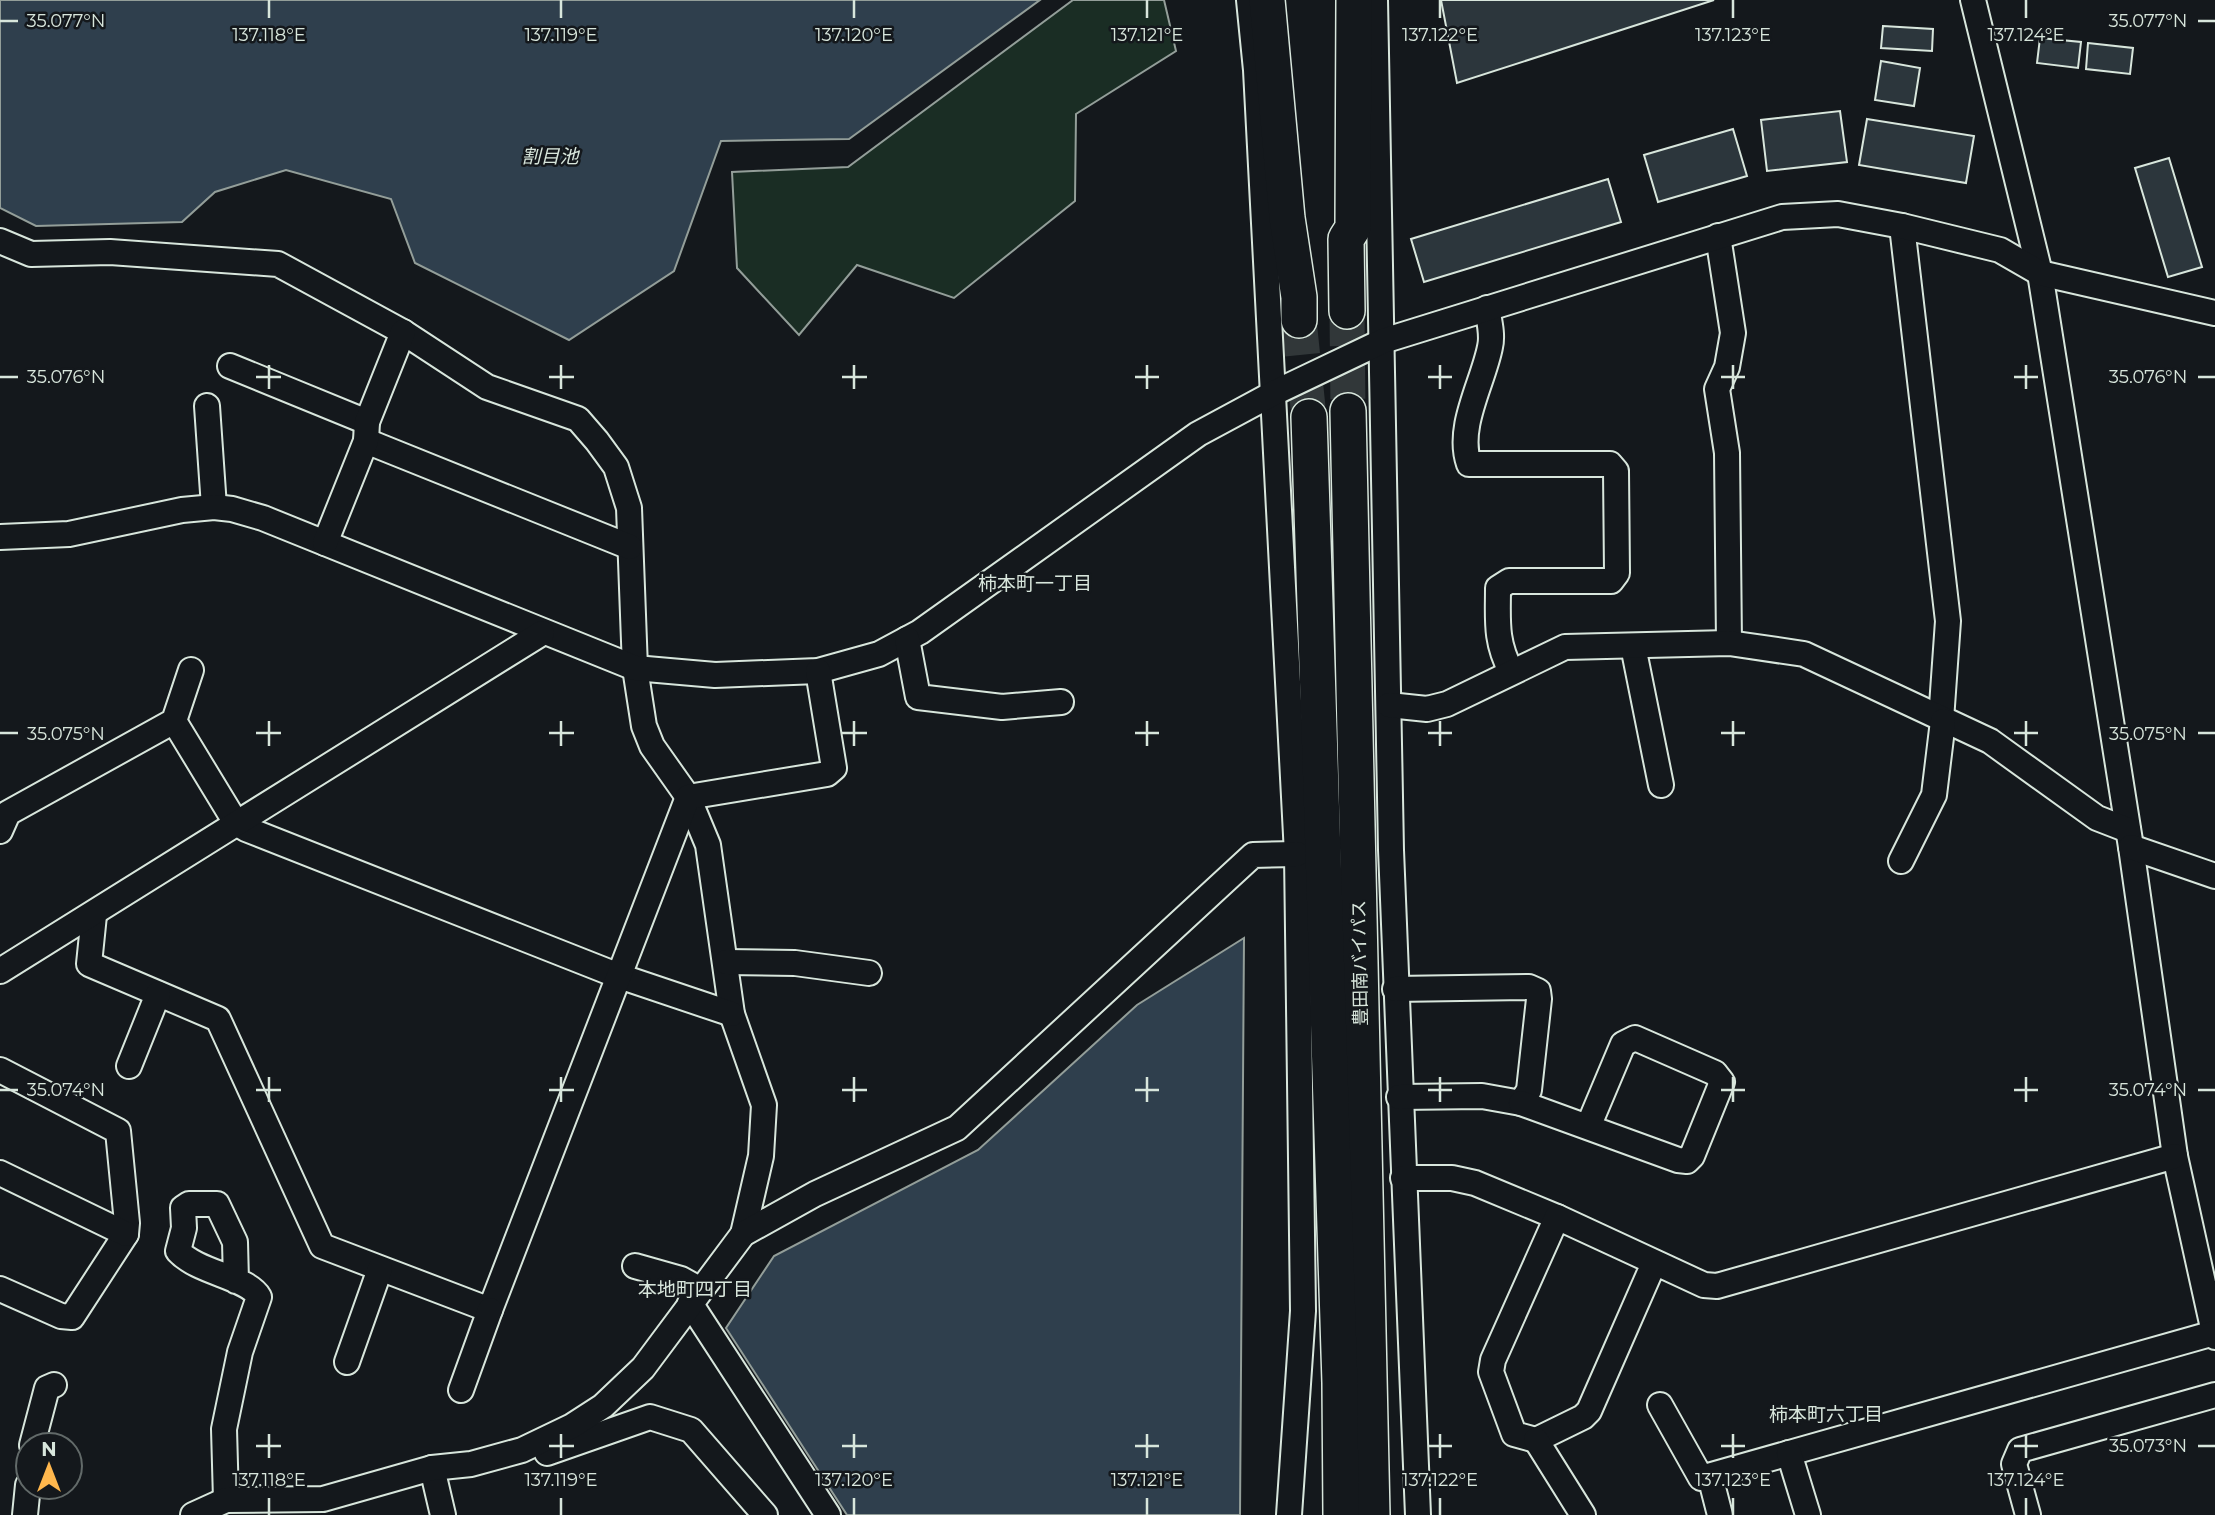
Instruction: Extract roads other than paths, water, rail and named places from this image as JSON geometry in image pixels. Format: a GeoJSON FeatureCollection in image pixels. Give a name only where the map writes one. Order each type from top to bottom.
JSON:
{"type":"FeatureCollection","features":[{"type":"Feature","properties":{"kind":"highway"},"geometry":{"type":"LineString","coordinates":[[1267,0],[1287,218],[1299,309]]}},
{"type":"Feature","properties":{"kind":"highway"},"geometry":{"type":"LineString","coordinates":[[1347,311],[1346,239],[1353,228],[1354,0]]}},
{"type":"Feature","properties":{"kind":"highway","name":"豊田南バイパス"},"geometry":{"type":"LineString","coordinates":[[1348,411],[1372,1515]]}},
{"type":"Feature","properties":{"kind":"highway","name":"豊田南バイパス"},"geometry":{"type":"LineString","coordinates":[[1309,417],[1340,1383],[1341,1515]]}},
{"type":"Feature","properties":{"kind":"street"},"geometry":{"type":"LineString","coordinates":[[1249,0],[1256,70],[1297,854],[1303,1311],[1289,1515]]}},
{"type":"Feature","properties":{"kind":"street"},"geometry":{"type":"LineString","coordinates":[[1375,0],[1395,989],[1418,1515]]}},
{"type":"Feature","properties":{"kind":"street"},"geometry":{"type":"LineString","coordinates":[[1660,1405],[1701,1478],[2214,1330],[2175,1156],[2130,839],[2040,273],[1973,0]]}},
{"type":"Feature","properties":{"kind":"street"},"geometry":{"type":"LineString","coordinates":[[0,537],[69,534],[182,510],[214,507],[232,509],[324,542],[542,633],[635,668],[715,675],[818,671],[879,654],[907,639],[1198,434],[1274,393],[1383,341],[1782,217],[1838,214],[1902,226],[2000,250],[2040,273],[2215,313]]}},
{"type":"Feature","properties":{"kind":"street"},"geometry":{"type":"LineString","coordinates":[[1901,861],[1934,795],[1948,621],[1902,226]]}},
{"type":"Feature","properties":{"kind":"street"},"geometry":{"type":"LineString","coordinates":[[1718,236],[1733,333],[1727,367],[1717,389],[1727,453],[1728,643]]}},
{"type":"Feature","properties":{"kind":"street"},"geometry":{"type":"LineString","coordinates":[[0,241],[31,254],[110,252],[278,264],[403,332],[487,387],[578,419],[616,467],[629,508],[635,668],[644,726],[652,746],[688,797],[708,845],[732,1014],[764,1105],[761,1156],[743,1234]]}},
{"type":"Feature","properties":{"kind":"street"},"geometry":{"type":"LineString","coordinates":[[1487,309],[1491,344],[1469,419],[1465,452],[1469,464],[1610,464],[1616,471],[1617,573],[1611,581],[1509,581],[1498,588],[1498,638],[1500,650],[1511,671]]}},
{"type":"Feature","properties":{"kind":"street"},"geometry":{"type":"LineString","coordinates":[[324,542],[403,332]]}},
{"type":"Feature","properties":{"kind":"street"},"geometry":{"type":"LineString","coordinates":[[230,366],[366,431],[630,547]]}},
{"type":"Feature","properties":{"kind":"street"},"geometry":{"type":"LineString","coordinates":[[207,406],[214,507]]}},
{"type":"Feature","properties":{"kind":"street"},"geometry":{"type":"LineString","coordinates":[[0,971],[94,915],[236,822],[542,633]]}},
{"type":"Feature","properties":{"kind":"street"},"geometry":{"type":"LineString","coordinates":[[907,639],[918,698],[1002,707],[1061,702]]}},
{"type":"Feature","properties":{"kind":"street"},"geometry":{"type":"LineString","coordinates":[[1388,705],[1427,709],[1447,704],[1565,647],[1728,643],[1804,654],[1942,721],[1990,741],[2130,839],[2215,876]]}},
{"type":"Feature","properties":{"kind":"street"},"geometry":{"type":"LineString","coordinates":[[1633,646],[1661,785]]}},
{"type":"Feature","properties":{"kind":"street"},"geometry":{"type":"LineString","coordinates":[[0,831],[8,813],[174,721],[191,670]]}},
{"type":"Feature","properties":{"kind":"street"},"geometry":{"type":"LineString","coordinates":[[688,797],[827,774],[834,768],[818,671]]}},
{"type":"Feature","properties":{"kind":"street"},"geometry":{"type":"LineString","coordinates":[[174,721],[236,822],[246,829],[619,976],[732,1014]]}},
{"type":"Feature","properties":{"kind":"street"},"geometry":{"type":"LineString","coordinates":[[461,1390],[688,797]]}},
{"type":"Feature","properties":{"kind":"street"},"geometry":{"type":"LineString","coordinates":[[193,1515],[226,1500],[323,1499],[432,1468],[471,1465],[541,1442],[603,1406],[643,1368],[694,1296],[743,1234],[815,1194],[957,1128],[1253,855],[1297,854]]}},
{"type":"Feature","properties":{"kind":"street"},"geometry":{"type":"LineString","coordinates":[[94,915],[89,964],[218,1019],[322,1246],[490,1310]]}},
{"type":"Feature","properties":{"kind":"street"},"geometry":{"type":"LineString","coordinates":[[726,962],[794,963],[869,973]]}},
{"type":"Feature","properties":{"kind":"street"},"geometry":{"type":"LineString","coordinates":[[1395,989],[1528,988],[1538,991],[1529,1090],[1521,1102]]}},
{"type":"Feature","properties":{"kind":"street"},"geometry":{"type":"LineString","coordinates":[[129,1066],[158,993]]}},
{"type":"Feature","properties":{"kind":"street"},"geometry":{"type":"LineString","coordinates":[[1399,1097],[1482,1096],[1521,1102],[1588,1127],[1687,1161],[1692,1156],[1722,1082],[1715,1073],[1635,1038],[1623,1044],[1588,1127]]}},
{"type":"Feature","properties":{"kind":"street"},"geometry":{"type":"LineString","coordinates":[[0,1289],[61,1316],[72,1317],[126,1234],[118,1131],[1,1072]]}},
{"type":"Feature","properties":{"kind":"street"},"geometry":{"type":"LineString","coordinates":[[1403,1178],[1452,1178],[1475,1183],[1557,1217],[1704,1285],[1717,1286],[2175,1156]]}},
{"type":"Feature","properties":{"kind":"street"},"geometry":{"type":"LineString","coordinates":[[0,1173],[126,1234]]}},
{"type":"Feature","properties":{"kind":"street"},"geometry":{"type":"LineString","coordinates":[[1557,1217],[1493,1360],[1491,1371],[1514,1434],[1536,1440],[1583,1417],[1588,1411],[1654,1262]]}},
{"type":"Feature","properties":{"kind":"street"},"geometry":{"type":"LineString","coordinates":[[635,1266],[681,1279],[828,1515]]}},
{"type":"Feature","properties":{"kind":"street"},"geometry":{"type":"LineString","coordinates":[[347,1362],[380,1269]]}},
{"type":"Feature","properties":{"kind":"street"},"geometry":{"type":"LineString","coordinates":[[226,1500],[224,1429],[240,1352],[259,1297],[256,1292],[236,1281]]}},
{"type":"Feature","properties":{"kind":"street"},"geometry":{"type":"LineString","coordinates":[[36,1431],[47,1388],[54,1385]]}},
{"type":"Feature","properties":{"kind":"street"},"geometry":{"type":"LineString","coordinates":[[2028,1515],[2014,1464],[2020,1450],[2215,1395]]}},
{"type":"Feature","properties":{"kind":"street"},"geometry":{"type":"LineString","coordinates":[[495,1458],[515,1463],[650,1418],[667,1420],[691,1430],[765,1515]]}},
{"type":"Feature","properties":{"kind":"street"},"geometry":{"type":"LineString","coordinates":[[1536,1440],[1583,1515]]}},
{"type":"Feature","properties":{"kind":"street"},"geometry":{"type":"LineString","coordinates":[[1789,1453],[1808,1515]]}},
{"type":"Feature","properties":{"kind":"street"},"geometry":{"type":"LineString","coordinates":[[432,1468],[443,1515]]}},
{"type":"Feature","properties":{"kind":"street"},"geometry":{"type":"LineString","coordinates":[[1710,1476],[1720,1515]]}},
{"type":"Feature","properties":{"kind":"water","name":"割目池"},"geometry":{"type":"Polygon","coordinates":[[[0,0],[1040,0],[849,139],[721,141],[674,271],[569,340],[415,263],[391,199],[286,170],[215,192],[182,222],[36,226],[0,208],[0,0]]]}},
{"type":"Feature","properties":{"kind":"water"},"geometry":{"type":"Polygon","coordinates":[[[1244,938],[1240,1515],[847,1515],[726,1328],[774,1256],[978,1150],[1137,1005],[1244,938]]]}},
{"type":"Feature","properties":{"kind":"tunnel"},"geometry":{"type":"LineString","coordinates":[[1347,311],[1348,411]]}},
{"type":"Feature","properties":{"kind":"tunnel"},"geometry":{"type":"LineString","coordinates":[[1299,320],[1309,417]]}},
{"type":"Feature","properties":{"kind":"district","name":"柿本町一丁目"},"geometry":{"type":"Point","coordinates":[1035,583]}},
{"type":"Feature","properties":{"kind":"district","name":"本地町四丁目"},"geometry":{"type":"Point","coordinates":[695,1289]}},
{"type":"Feature","properties":{"kind":"district","name":"柿本町六丁目"},"geometry":{"type":"Point","coordinates":[1826,1414]}}]}
